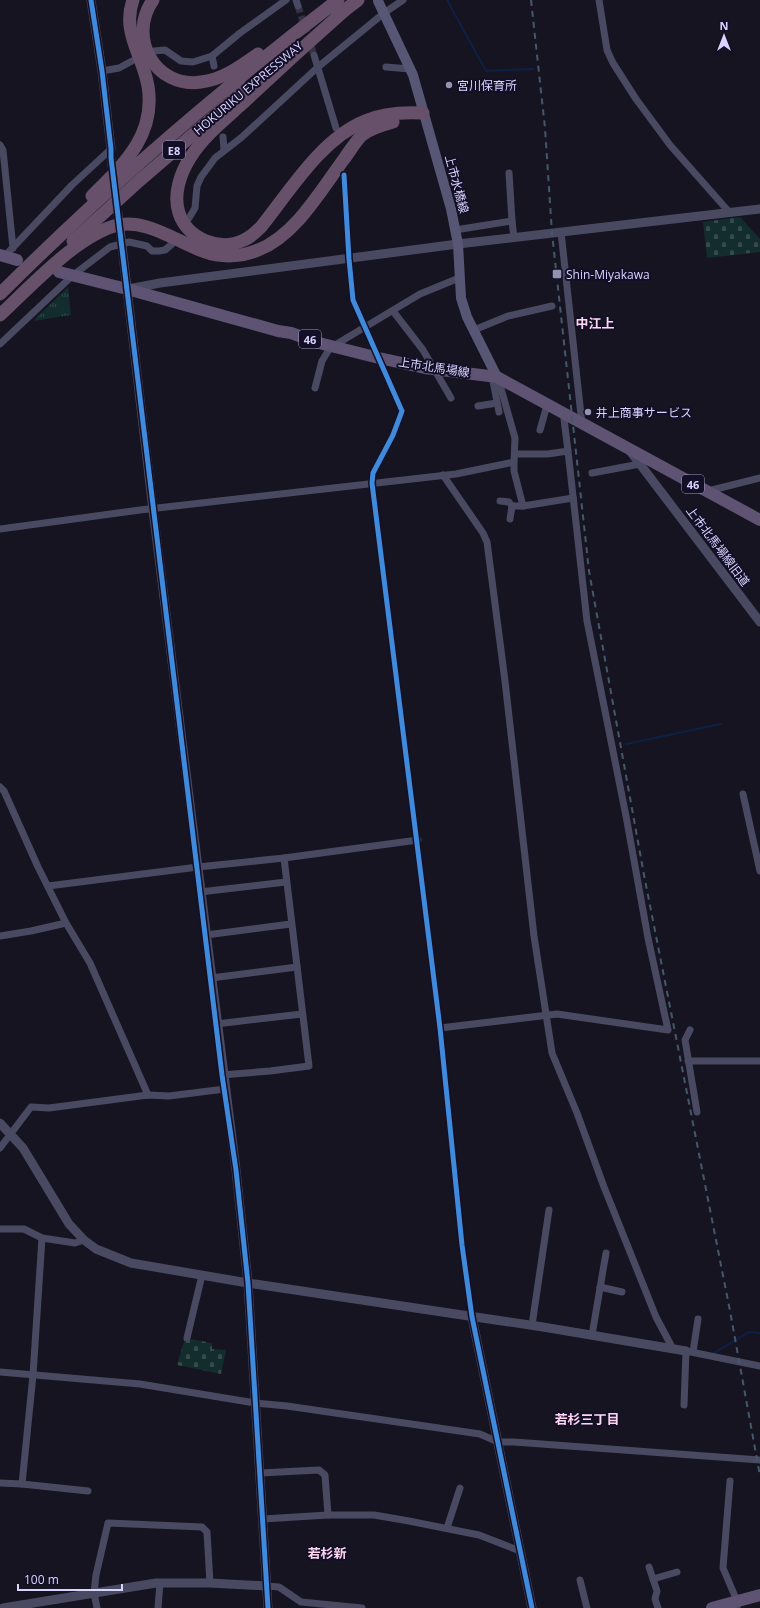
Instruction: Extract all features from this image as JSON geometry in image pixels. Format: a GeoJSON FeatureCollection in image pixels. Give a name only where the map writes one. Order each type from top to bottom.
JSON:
{"type":"FeatureCollection","features":[{"type":"Feature","properties":{"kind":"highway"},"geometry":{"type":"LineString","coordinates":[[1,293],[124,163],[143,133],[149,109],[149,97],[146,78],[130,29],[130,14],[133,0]]}},
{"type":"Feature","properties":{"kind":"highway"},"geometry":{"type":"LineString","coordinates":[[153,0],[147,10],[143,26],[145,47],[149,57],[160,70],[168,76],[183,82],[192,83],[211,81],[232,70],[331,0]]}},
{"type":"Feature","properties":{"kind":"highway","name":"HOKURIKU EXPRESSWAY"},"geometry":{"type":"LineString","coordinates":[[1,293],[45,249],[177,131],[241,77],[341,5],[358,0]]}},
{"type":"Feature","properties":{"kind":"highway"},"geometry":{"type":"LineString","coordinates":[[341,5],[210,134],[190,158],[181,176],[177,195],[179,213],[182,220],[190,230],[206,242],[217,245],[234,244],[243,241],[253,235],[261,227],[310,165],[337,136],[366,120],[404,112],[423,113]]}},
{"type":"Feature","properties":{"kind":"highway","name":"HOKURIKU EXPRESSWAY"},"geometry":{"type":"LineString","coordinates":[[0,311],[92,223],[196,131],[296,48],[341,5]]}},
{"type":"Feature","properties":{"kind":"highway"},"geometry":{"type":"LineString","coordinates":[[0,315],[67,254],[96,233],[114,226],[132,224],[150,228],[206,253],[227,256],[244,255],[268,246],[282,237],[298,221],[363,135],[380,125],[404,120],[423,113]]}},
{"type":"Feature","properties":{"kind":"main road","name":"上市水橋線"},"geometry":{"type":"LineString","coordinates":[[378,1],[410,69],[451,209],[458,244],[461,298],[467,317],[497,377]]}},
{"type":"Feature","properties":{"kind":"main road"},"geometry":{"type":"LineString","coordinates":[[4,255],[17,260]]}},
{"type":"Feature","properties":{"kind":"main road","name":"上市北馬場線"},"geometry":{"type":"LineString","coordinates":[[59,272],[126,289],[278,332],[291,333],[319,343],[379,358],[434,369],[497,377],[760,520]]}},
{"type":"Feature","properties":{"kind":"main road"},"geometry":{"type":"LineString","coordinates":[[712,1608],[737,1605],[760,1595]]}},
{"type":"Feature","properties":{"kind":"street"},"geometry":{"type":"LineString","coordinates":[[91,0],[102,72],[111,158]]}},
{"type":"Feature","properties":{"kind":"street"},"geometry":{"type":"LineString","coordinates":[[154,51],[164,50],[182,61],[193,62],[212,56],[240,33],[286,0]]}},
{"type":"Feature","properties":{"kind":"street"},"geometry":{"type":"LineString","coordinates":[[188,218],[195,208],[197,186],[201,177],[214,158],[242,137],[318,67],[384,13],[403,0]]}},
{"type":"Feature","properties":{"kind":"street"},"geometry":{"type":"LineString","coordinates":[[599,0],[607,50],[616,68],[670,145],[730,213]]}},
{"type":"Feature","properties":{"kind":"street"},"geometry":{"type":"LineString","coordinates":[[314,55],[336,128]]}},
{"type":"Feature","properties":{"kind":"street"},"geometry":{"type":"LineString","coordinates":[[212,56],[214,66]]}},
{"type":"Feature","properties":{"kind":"street"},"geometry":{"type":"LineString","coordinates":[[102,72],[119,68],[132,61]]}},
{"type":"Feature","properties":{"kind":"street"},"geometry":{"type":"LineString","coordinates":[[386,67],[410,69]]}},
{"type":"Feature","properties":{"kind":"street"},"geometry":{"type":"LineString","coordinates":[[223,137],[224,149]]}},
{"type":"Feature","properties":{"kind":"street"},"geometry":{"type":"LineString","coordinates":[[0,145],[2,150],[4,255]]}},
{"type":"Feature","properties":{"kind":"street"},"geometry":{"type":"LineString","coordinates":[[4,255],[72,185],[111,149]]}},
{"type":"Feature","properties":{"kind":"street"},"geometry":{"type":"LineString","coordinates":[[508,173],[514,238]]}},
{"type":"Feature","properties":{"kind":"street"},"geometry":{"type":"LineString","coordinates":[[344,175],[352,295],[402,411],[393,435],[373,473],[372,483],[418,840],[440,1028],[462,1245],[472,1317],[532,1608]]}},
{"type":"Feature","properties":{"kind":"street"},"geometry":{"type":"LineString","coordinates":[[126,289],[160,283],[458,244],[760,209]]}},
{"type":"Feature","properties":{"kind":"street"},"geometry":{"type":"LineString","coordinates":[[455,230],[512,221]]}},
{"type":"Feature","properties":{"kind":"street"},"geometry":{"type":"LineString","coordinates":[[120,229],[126,289],[198,867],[222,1075],[236,1170],[248,1283],[268,1608]]}},
{"type":"Feature","properties":{"kind":"street"},"geometry":{"type":"LineString","coordinates":[[561,232],[582,424]]}},
{"type":"Feature","properties":{"kind":"street"},"geometry":{"type":"LineString","coordinates":[[0,344],[72,276],[101,252],[121,243],[129,242],[147,246],[152,251],[165,250],[172,244]]}},
{"type":"Feature","properties":{"kind":"street"},"geometry":{"type":"LineString","coordinates":[[315,388],[322,361],[330,348],[420,294],[459,278]]}},
{"type":"Feature","properties":{"kind":"street"},"geometry":{"type":"LineString","coordinates":[[474,330],[508,316],[552,306]]}},
{"type":"Feature","properties":{"kind":"street"},"geometry":{"type":"LineString","coordinates":[[393,311],[423,350],[451,398]]}},
{"type":"Feature","properties":{"kind":"street"},"geometry":{"type":"LineString","coordinates":[[497,377],[493,381],[499,412]]}},
{"type":"Feature","properties":{"kind":"street"},"geometry":{"type":"LineString","coordinates":[[497,377],[515,438],[514,472],[523,506]]}},
{"type":"Feature","properties":{"kind":"street"},"geometry":{"type":"LineString","coordinates":[[478,406],[497,403]]}},
{"type":"Feature","properties":{"kind":"street"},"geometry":{"type":"LineString","coordinates":[[540,430],[547,405]]}},
{"type":"Feature","properties":{"kind":"street"},"geometry":{"type":"LineString","coordinates":[[440,1028],[557,1014],[668,1030],[648,938],[626,816],[587,621],[564,419],[565,414]]}},
{"type":"Feature","properties":{"kind":"street","name":"上市北馬場線旧道"},"geometry":{"type":"LineString","coordinates":[[628,448],[760,622]]}},
{"type":"Feature","properties":{"kind":"street"},"geometry":{"type":"LineString","coordinates":[[515,454],[548,454],[568,451]]}},
{"type":"Feature","properties":{"kind":"street"},"geometry":{"type":"LineString","coordinates":[[0,529],[482,470],[514,462]]}},
{"type":"Feature","properties":{"kind":"street"},"geometry":{"type":"LineString","coordinates":[[592,473],[640,464]]}},
{"type":"Feature","properties":{"kind":"street"},"geometry":{"type":"LineString","coordinates":[[443,475],[483,533],[487,542],[522,817],[521,828],[552,1054],[577,1113],[604,1187],[656,1317],[673,1349]]}},
{"type":"Feature","properties":{"kind":"street"},"geometry":{"type":"LineString","coordinates":[[706,491],[760,478]]}},
{"type":"Feature","properties":{"kind":"street"},"geometry":{"type":"LineString","coordinates":[[500,501],[508,502],[512,506],[523,506],[573,498]]}},
{"type":"Feature","properties":{"kind":"street"},"geometry":{"type":"LineString","coordinates":[[510,519],[512,506]]}},
{"type":"Feature","properties":{"kind":"street"},"geometry":{"type":"LineString","coordinates":[[0,787],[4,791],[66,923],[90,963],[148,1095]]}},
{"type":"Feature","properties":{"kind":"street"},"geometry":{"type":"LineString","coordinates":[[743,794],[760,871]]}},
{"type":"Feature","properties":{"kind":"street"},"geometry":{"type":"LineString","coordinates":[[48,886],[284,858],[418,840]]}},
{"type":"Feature","properties":{"kind":"street"},"geometry":{"type":"LineString","coordinates":[[222,1075],[309,1066],[284,858]]}},
{"type":"Feature","properties":{"kind":"street"},"geometry":{"type":"LineString","coordinates":[[200,892],[286,882]]}},
{"type":"Feature","properties":{"kind":"street"},"geometry":{"type":"LineString","coordinates":[[0,936],[66,923]]}},
{"type":"Feature","properties":{"kind":"street"},"geometry":{"type":"LineString","coordinates":[[206,935],[291,924]]}},
{"type":"Feature","properties":{"kind":"street"},"geometry":{"type":"LineString","coordinates":[[211,978],[297,967]]}},
{"type":"Feature","properties":{"kind":"street"},"geometry":{"type":"LineString","coordinates":[[216,1024],[302,1014]]}},
{"type":"Feature","properties":{"kind":"street"},"geometry":{"type":"LineString","coordinates":[[690,1030],[685,1040],[697,1112]]}},
{"type":"Feature","properties":{"kind":"street"},"geometry":{"type":"LineString","coordinates":[[688,1061],[760,1061]]}},
{"type":"Feature","properties":{"kind":"street"},"geometry":{"type":"LineString","coordinates":[[0,1148],[31,1107],[49,1108],[148,1095],[169,1096],[224,1089]]}},
{"type":"Feature","properties":{"kind":"street"},"geometry":{"type":"LineString","coordinates":[[0,1124],[22,1148],[69,1224],[84,1240],[96,1249],[131,1263],[248,1283],[532,1325],[690,1352],[760,1366]]}},
{"type":"Feature","properties":{"kind":"street"},"geometry":{"type":"LineString","coordinates":[[532,1325],[549,1210]]}},
{"type":"Feature","properties":{"kind":"street"},"geometry":{"type":"LineString","coordinates":[[0,1229],[24,1229],[42,1238],[74,1243],[84,1240]]}},
{"type":"Feature","properties":{"kind":"street"},"geometry":{"type":"LineString","coordinates":[[22,1484],[42,1238]]}},
{"type":"Feature","properties":{"kind":"street"},"geometry":{"type":"LineString","coordinates":[[592,1335],[606,1253]]}},
{"type":"Feature","properties":{"kind":"street"},"geometry":{"type":"LineString","coordinates":[[187,1338],[202,1275]]}},
{"type":"Feature","properties":{"kind":"street"},"geometry":{"type":"LineString","coordinates":[[600,1287],[622,1292]]}},
{"type":"Feature","properties":{"kind":"street"},"geometry":{"type":"LineString","coordinates":[[684,1405],[690,1352],[698,1318]]}},
{"type":"Feature","properties":{"kind":"street"},"geometry":{"type":"LineString","coordinates":[[0,1372],[140,1384],[255,1403],[287,1406],[480,1434],[498,1442],[760,1460]]}},
{"type":"Feature","properties":{"kind":"street"},"geometry":{"type":"LineString","coordinates":[[260,1473],[319,1470],[325,1475],[328,1515]]}},
{"type":"Feature","properties":{"kind":"street"},"geometry":{"type":"LineString","coordinates":[[730,1481],[723,1568],[737,1605]]}},
{"type":"Feature","properties":{"kind":"street"},"geometry":{"type":"LineString","coordinates":[[0,1482],[88,1491]]}},
{"type":"Feature","properties":{"kind":"street"},"geometry":{"type":"LineString","coordinates":[[447,1528],[460,1488]]}},
{"type":"Feature","properties":{"kind":"street"},"geometry":{"type":"LineString","coordinates":[[262,1519],[328,1515],[374,1515],[447,1528],[480,1536],[520,1551]]}},
{"type":"Feature","properties":{"kind":"street"},"geometry":{"type":"LineString","coordinates":[[97,1608],[94,1593],[96,1575],[108,1523],[202,1527],[207,1532],[210,1583]]}},
{"type":"Feature","properties":{"kind":"street"},"geometry":{"type":"LineString","coordinates":[[649,1567],[657,1591],[655,1599],[658,1608]]}},
{"type":"Feature","properties":{"kind":"street"},"geometry":{"type":"LineString","coordinates":[[653,1579],[676,1572]]}},
{"type":"Feature","properties":{"kind":"street"},"geometry":{"type":"LineString","coordinates":[[580,1580],[587,1608]]}},
{"type":"Feature","properties":{"kind":"street"},"geometry":{"type":"LineString","coordinates":[[3,1608],[160,1583],[210,1583],[279,1586],[302,1602],[362,1608]]}},
{"type":"Feature","properties":{"kind":"street"},"geometry":{"type":"LineString","coordinates":[[158,1608],[160,1583]]}},
{"type":"Feature","properties":{"kind":"green space"},"geometry":{"type":"Polygon","coordinates":[[[740,217],[760,239],[760,252],[707,258],[703,222],[740,217]]]}},
{"type":"Feature","properties":{"kind":"green space"},"geometry":{"type":"Polygon","coordinates":[[[68,287],[71,315],[33,321],[68,287]]]}},
{"type":"Feature","properties":{"kind":"green space"},"geometry":{"type":"Polygon","coordinates":[[[185,1338],[212,1343],[212,1349],[226,1350],[221,1374],[177,1365],[185,1338]]]}},
{"type":"Feature","properties":{"kind":"waterway"},"geometry":{"type":"LineString","coordinates":[[447,0],[486,71],[533,69]]}},
{"type":"Feature","properties":{"kind":"waterway"},"geometry":{"type":"LineString","coordinates":[[626,744],[721,724]]}},
{"type":"Feature","properties":{"kind":"waterway"},"geometry":{"type":"LineString","coordinates":[[714,1353],[749,1332],[760,1333]]}},
{"type":"Feature","properties":{"kind":"tunnel"},"geometry":{"type":"LineString","coordinates":[[298,6],[314,55]]}},
{"type":"Feature","properties":{"kind":"tunnel"},"geometry":{"type":"LineString","coordinates":[[111,158],[113,179]]}},
{"type":"Feature","properties":{"kind":"tunnel"},"geometry":{"type":"LineString","coordinates":[[116,198],[120,229]]}},
{"type":"Feature","properties":{"kind":"railway"},"geometry":{"type":"LineString","coordinates":[[531,0],[545,128],[552,233],[589,571],[644,875],[730,1311],[760,1476]]}},
{"type":"Feature","properties":{"kind":"cycle path"},"geometry":{"type":"LineString","coordinates":[[91,0],[102,71],[111,158],[222,1075],[236,1170],[248,1283],[268,1608]]}},
{"type":"Feature","properties":{"kind":"cycle path"},"geometry":{"type":"LineString","coordinates":[[344,175],[353,300],[402,411],[393,435],[373,473],[372,483],[440,1028],[462,1245],[472,1317],[532,1608]]}},
{"type":"Feature","properties":{"kind":"place","name":"宮川保育所"},"geometry":{"type":"Point","coordinates":[449,85]}},
{"type":"Feature","properties":{"kind":"place","name":"Shin-Miyakawa"},"geometry":{"type":"Point","coordinates":[557,274]}},
{"type":"Feature","properties":{"kind":"place","name":"井上商事サービス"},"geometry":{"type":"Point","coordinates":[588,412]}},
{"type":"Feature","properties":{"kind":"district","name":"中江上"},"geometry":{"type":"Point","coordinates":[595,323]}},
{"type":"Feature","properties":{"kind":"district","name":"若杉三丁目"},"geometry":{"type":"Point","coordinates":[587,1419]}},
{"type":"Feature","properties":{"kind":"district","name":"若杉新"},"geometry":{"type":"Point","coordinates":[327,1553]}}]}
